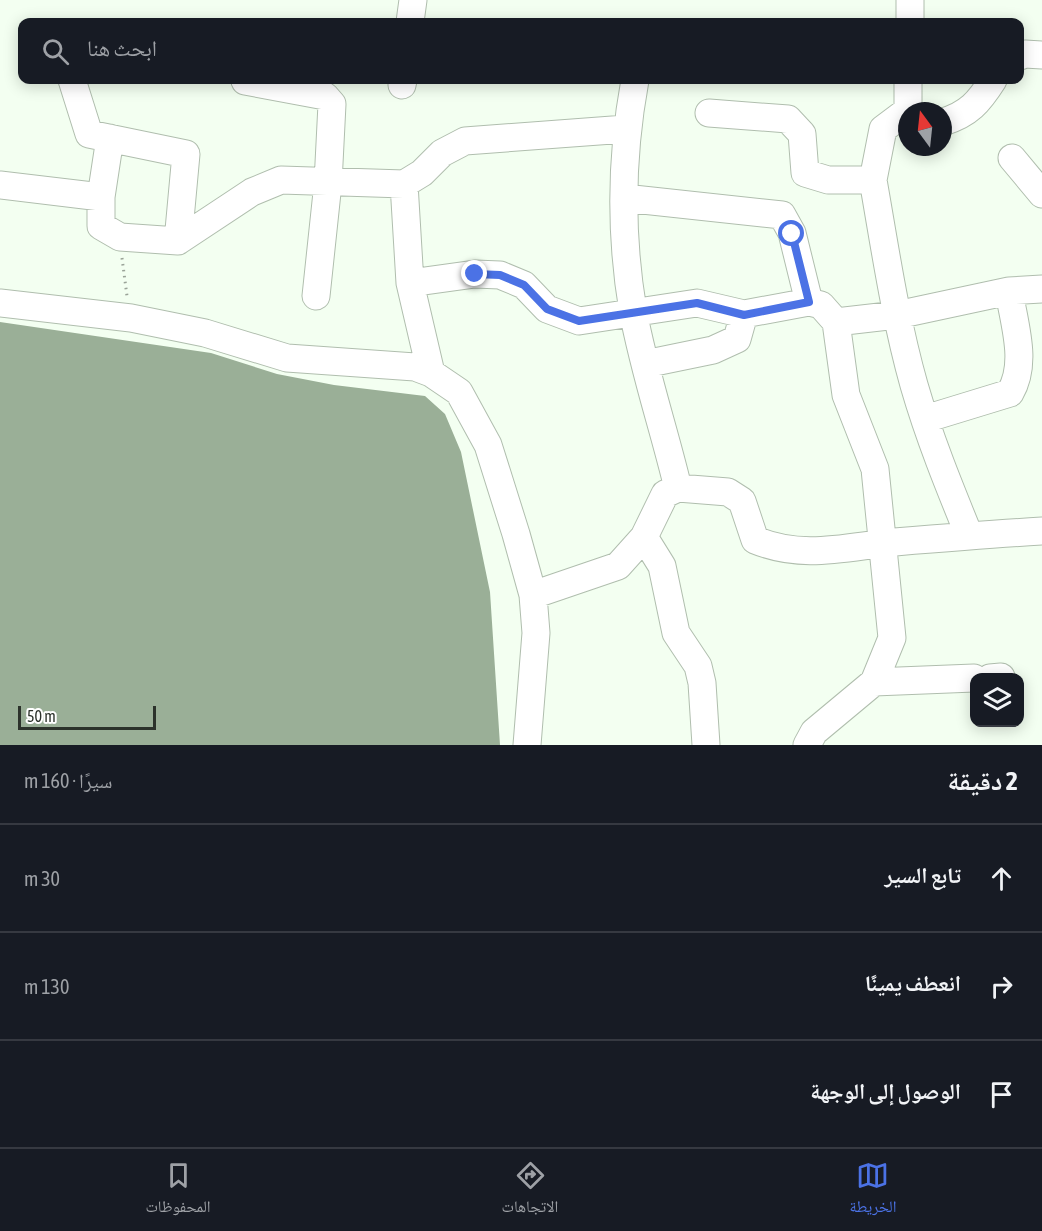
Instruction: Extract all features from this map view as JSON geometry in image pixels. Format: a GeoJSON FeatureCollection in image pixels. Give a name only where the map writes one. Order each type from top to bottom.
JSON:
{"type":"FeatureCollection","features":[{"type":"Feature","properties":{"kind":"street"},"geometry":{"type":"LineString","coordinates":[[411,18],[413,0]]}},
{"type":"Feature","properties":{"kind":"street"},"geometry":{"type":"LineString","coordinates":[[910,0],[910,18]]}},
{"type":"Feature","properties":{"kind":"street"},"geometry":{"type":"LineString","coordinates":[[1024,54],[1042,55]]}},
{"type":"Feature","properties":{"kind":"street"},"geometry":{"type":"LineString","coordinates":[[73,84],[89,134],[186,154],[178,242]]}},
{"type":"Feature","properties":{"kind":"street"},"geometry":{"type":"LineString","coordinates":[[261,84],[325,96],[332,104],[328,183],[316,296]]}},
{"type":"Feature","properties":{"kind":"street"},"geometry":{"type":"LineString","coordinates":[[634,84],[626,129],[625,253],[633,312],[678,488]]}},
{"type":"Feature","properties":{"kind":"street"},"geometry":{"type":"LineString","coordinates":[[907,102],[908,84]]}},
{"type":"Feature","properties":{"kind":"street"},"geometry":{"type":"LineString","coordinates":[[952,120],[961,117],[980,99],[990,84]]}},
{"type":"Feature","properties":{"kind":"street"},"geometry":{"type":"LineString","coordinates":[[709,113],[788,119],[802,134],[805,173],[828,180],[873,180]]}},
{"type":"Feature","properties":{"kind":"street"},"geometry":{"type":"LineString","coordinates":[[898,118],[883,129],[873,180],[897,315],[925,419],[942,469],[969,535]]}},
{"type":"Feature","properties":{"kind":"street"},"geometry":{"type":"LineString","coordinates":[[110,138],[101,196],[101,226],[120,237],[178,242],[252,192],[281,180],[404,184],[422,173],[442,153],[465,141],[626,129]]}},
{"type":"Feature","properties":{"kind":"street"},"geometry":{"type":"LineString","coordinates":[[1012,158],[1042,194]]}},
{"type":"Feature","properties":{"kind":"street"},"geometry":{"type":"LineString","coordinates":[[404,184],[410,283],[431,373]]}},
{"type":"Feature","properties":{"kind":"street"},"geometry":{"type":"LineString","coordinates":[[0,185],[101,196]]}},
{"type":"Feature","properties":{"kind":"street"},"geometry":{"type":"LineString","coordinates":[[624,198],[782,215],[792,234],[809,302]]}},
{"type":"Feature","properties":{"kind":"street"},"geometry":{"type":"LineString","coordinates":[[410,283],[475,274],[500,275],[524,285],[547,309],[579,321],[697,303],[744,315],[809,302],[821,305],[836,322],[846,395],[874,470],[892,638],[874,682],[814,732],[807,745]]}},
{"type":"Feature","properties":{"kind":"street"},"geometry":{"type":"LineString","coordinates":[[836,322],[897,315],[1009,291],[1042,289]]}},
{"type":"Feature","properties":{"kind":"street"},"geometry":{"type":"LineString","coordinates":[[925,419],[1010,393],[1018,380],[1020,356],[1009,291]]}},
{"type":"Feature","properties":{"kind":"street"},"geometry":{"type":"LineString","coordinates":[[0,303],[131,318],[205,333],[287,358],[415,367],[431,373],[459,392],[488,445],[533,595],[536,633],[527,745]]}},
{"type":"Feature","properties":{"kind":"street"},"geometry":{"type":"LineString","coordinates":[[645,364],[713,350],[737,339],[744,315]]}},
{"type":"Feature","properties":{"kind":"street"},"geometry":{"type":"LineString","coordinates":[[533,595],[618,566],[644,537],[665,494],[678,488],[728,492],[742,501],[755,540],[778,550],[813,553],[883,543],[1042,531],[1042,536]]}},
{"type":"Feature","properties":{"kind":"street"},"geometry":{"type":"LineString","coordinates":[[644,537],[662,566],[676,633],[698,666],[702,683],[706,745]]}},
{"type":"Feature","properties":{"kind":"street"},"geometry":{"type":"LineString","coordinates":[[874,682],[970,678]]}},
{"type":"Feature","properties":{"kind":"path"},"geometry":{"type":"LineString","coordinates":[[120,237],[131,318]]}},
{"type":"Feature","properties":{"kind":"shaded area"},"geometry":{"type":"Polygon","coordinates":[[[0,322],[211,353],[277,374],[334,385],[425,396],[445,414],[461,452],[490,592],[500,745],[0,745],[0,322]]]}},
{"type":"Feature","properties":{"kind":"route"},"geometry":{"type":"LineString","coordinates":[[475,274],[500,275],[524,285],[547,309],[579,321],[697,303],[744,315],[809,302],[792,234]]}}]}
